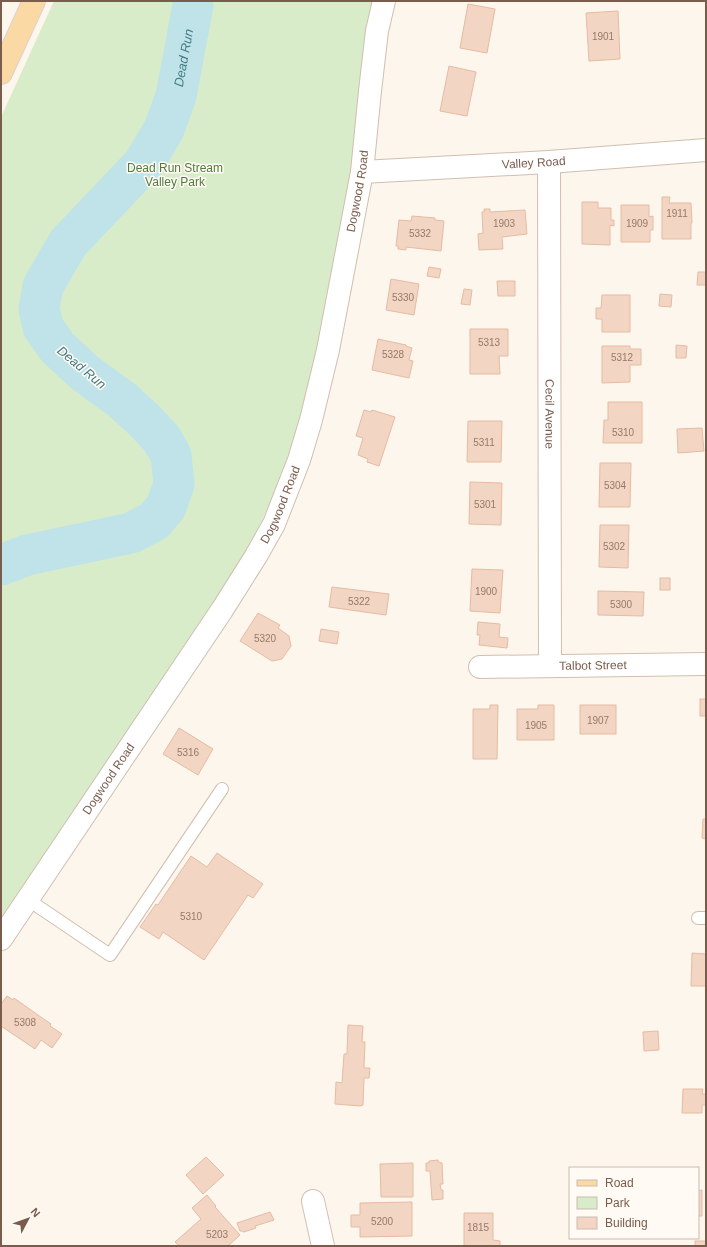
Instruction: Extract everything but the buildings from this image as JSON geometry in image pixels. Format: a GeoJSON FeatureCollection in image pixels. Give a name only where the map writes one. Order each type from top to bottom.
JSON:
{"type":"FeatureCollection","features":[{"type":"Feature","properties":{"kind":"main road"},"geometry":{"type":"LineString","coordinates":[[1,73],[34,1]]}},
{"type":"Feature","properties":{"kind":"street","name":"Dogwood Road"},"geometry":{"type":"LineString","coordinates":[[1,939],[222,610],[274,524],[299,460],[311,420],[328,350],[362,172],[376,38],[384,1]]}},
{"type":"Feature","properties":{"kind":"street","name":"Valley Road"},"geometry":{"type":"LineString","coordinates":[[362,172],[549,162],[706,150]]}},
{"type":"Feature","properties":{"kind":"street","name":"Cecil Avenue"},"geometry":{"type":"LineString","coordinates":[[549,162],[550,666]]}},
{"type":"Feature","properties":{"kind":"street","name":"Talbot Street"},"geometry":{"type":"LineString","coordinates":[[480,667],[706,664]]}},
{"type":"Feature","properties":{"kind":"street"},"geometry":{"type":"LineString","coordinates":[[313,1201],[323,1246]]}},
{"type":"Feature","properties":{"kind":"lane"},"geometry":{"type":"LineString","coordinates":[[27,899],[110,955],[222,789]]}},
{"type":"Feature","properties":{"kind":"green space","name":"Dead Run Stream Valley Park"},"geometry":{"type":"Polygon","coordinates":[[[54,1],[375,1],[350,186],[310,381],[290,454],[278,485],[255,536],[209,610],[1,922],[1,117],[54,1]]]}},
{"type":"Feature","properties":{"kind":"waterway","name":"Dead Run"},"geometry":{"type":"LineString","coordinates":[[1,565],[27,555],[131,533],[154,521],[166,507],[174,484],[171,455],[161,438],[122,400],[85,373],[57,347],[43,327],[39,309],[43,286],[68,243],[144,163],[164,129],[176,96],[193,1]]}}]}
